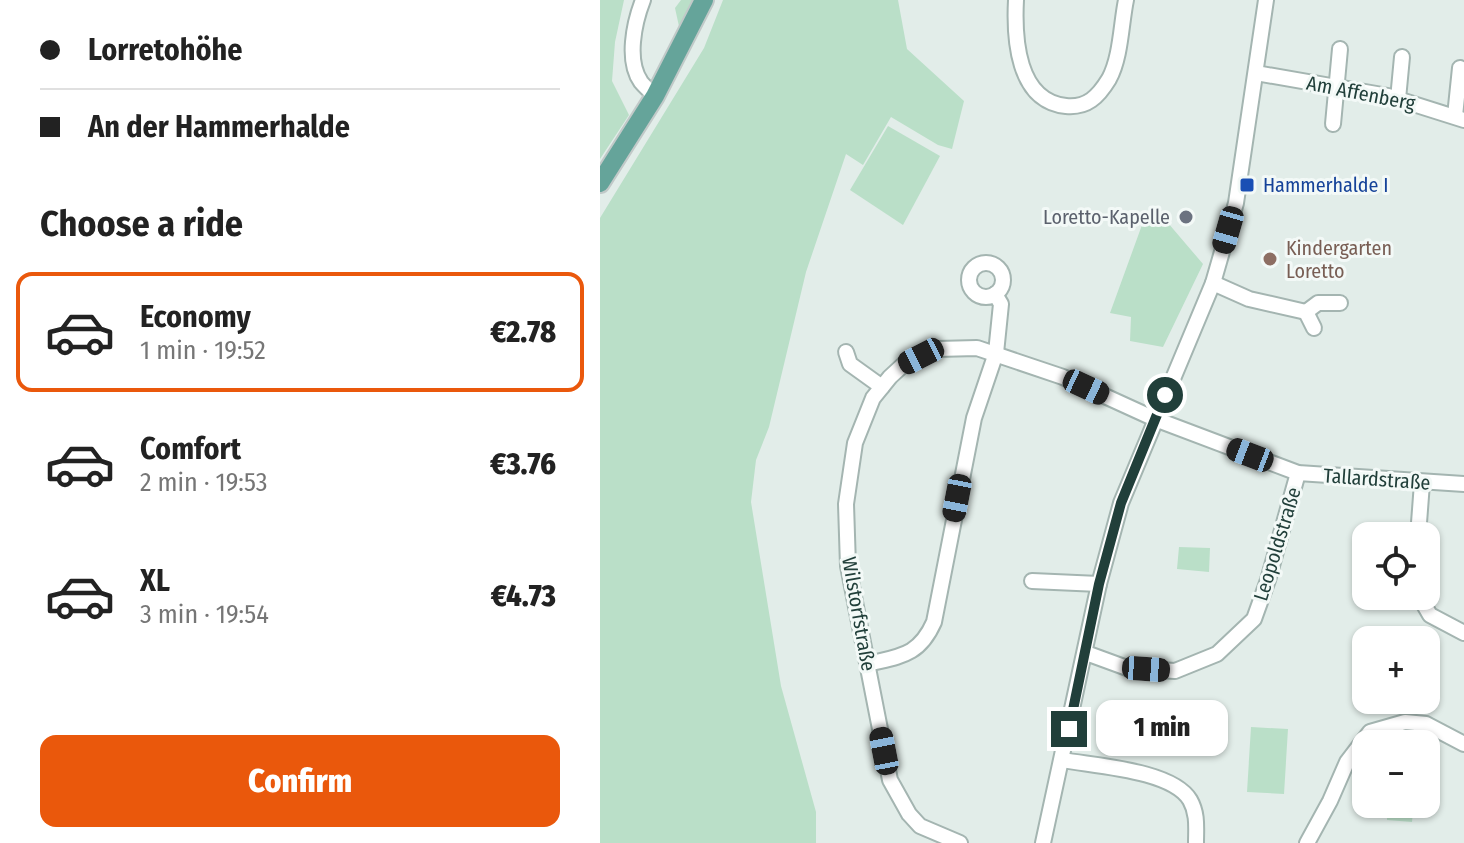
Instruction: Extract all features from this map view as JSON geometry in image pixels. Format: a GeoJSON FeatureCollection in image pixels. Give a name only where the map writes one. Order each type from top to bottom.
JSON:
{"type":"FeatureCollection","features":[{"type":"Feature","properties":{"kind":"main road"},"geometry":{"type":"LineString","coordinates":[[600,183],[655,96],[704,0]]}},
{"type":"Feature","properties":{"kind":"street"},"geometry":{"type":"LineString","coordinates":[[643,0],[635,34],[635,70],[641,82],[655,96]]}},
{"type":"Feature","properties":{"kind":"street"},"geometry":{"type":"LineString","coordinates":[[1016,0],[1020,59],[1026,76],[1040,98],[1059,105],[1081,107],[1096,97],[1111,76],[1126,0]]}},
{"type":"Feature","properties":{"kind":"street"},"geometry":{"type":"LineString","coordinates":[[1043,843],[1099,584],[1121,503],[1213,283],[1236,203],[1266,0]]}},
{"type":"Feature","properties":{"kind":"street"},"geometry":{"type":"LineString","coordinates":[[1333,124],[1340,49]]}},
{"type":"Feature","properties":{"kind":"street"},"geometry":{"type":"LineString","coordinates":[[1398,99],[1402,57]]}},
{"type":"Feature","properties":{"kind":"street"},"geometry":{"type":"LineString","coordinates":[[1460,68],[1460,118]]}},
{"type":"Feature","properties":{"kind":"street","name":"Am Affenberg"},"geometry":{"type":"LineString","coordinates":[[1256,73],[1398,99],[1460,118]]}},
{"type":"Feature","properties":{"kind":"street"},"geometry":{"type":"LineString","coordinates":[[1213,283],[1249,299],[1306,312],[1318,303],[1340,303]]}},
{"type":"Feature","properties":{"kind":"street"},"geometry":{"type":"LineString","coordinates":[[868,664],[906,655],[919,646],[934,622],[971,432],[996,353],[1001,304],[995,294]]}},
{"type":"Feature","properties":{"kind":"street"},"geometry":{"type":"LineString","coordinates":[[1306,312],[1314,328]]}},
{"type":"Feature","properties":{"kind":"street","name":"Wilstorfstraße"},"geometry":{"type":"LineString","coordinates":[[960,843],[920,826],[909,814],[890,780],[848,566],[846,504],[855,443],[868,409],[882,387],[903,365],[937,349],[968,348],[996,353],[1063,377],[1155,419]]}},
{"type":"Feature","properties":{"kind":"street"},"geometry":{"type":"LineString","coordinates":[[846,352],[850,364],[882,387]]}},
{"type":"Feature","properties":{"kind":"street","name":"Tallardstraße"},"geometry":{"type":"LineString","coordinates":[[1155,419],[1298,473],[1464,484]]}},
{"type":"Feature","properties":{"kind":"street","name":"Leopoldstraße"},"geometry":{"type":"LineString","coordinates":[[1086,653],[1127,668],[1175,671],[1217,654],[1254,619],[1298,473]]}},
{"type":"Feature","properties":{"kind":"street"},"geometry":{"type":"LineString","coordinates":[[1419,522],[1422,483]]}},
{"type":"Feature","properties":{"kind":"street"},"geometry":{"type":"LineString","coordinates":[[1032,581],[1099,584]]}},
{"type":"Feature","properties":{"kind":"street"},"geometry":{"type":"LineString","coordinates":[[1427,610],[1430,615],[1464,633]]}},
{"type":"Feature","properties":{"kind":"street"},"geometry":{"type":"LineString","coordinates":[[1307,843],[1347,762],[1370,732],[1405,722],[1426,724],[1464,744]]}},
{"type":"Feature","properties":{"kind":"street"},"geometry":{"type":"LineString","coordinates":[[1063,760],[1139,773],[1174,784],[1187,796],[1194,809],[1196,843]]}},
{"type":"Feature","properties":{"kind":"green space"},"geometry":{"type":"Polygon","coordinates":[[[600,0],[624,0],[615,42],[612,81],[629,115],[600,159],[600,0]]]}},
{"type":"Feature","properties":{"kind":"green space"},"geometry":{"type":"Polygon","coordinates":[[[681,0],[697,0],[680,31],[675,8],[681,0]]]}},
{"type":"Feature","properties":{"kind":"green space"},"geometry":{"type":"Polygon","coordinates":[[[723,0],[898,0],[907,49],[964,101],[952,149],[938,145],[891,117],[863,165],[846,154],[806,272],[769,427],[756,460],[751,502],[781,686],[816,812],[816,843],[600,843],[600,218],[704,48],[723,0]]]}},
{"type":"Feature","properties":{"kind":"green space"},"geometry":{"type":"Polygon","coordinates":[[[888,126],[940,156],[903,225],[850,190],[888,126]]]}},
{"type":"Feature","properties":{"kind":"green space"},"geometry":{"type":"Polygon","coordinates":[[[1146,214],[1168,223],[1203,264],[1163,347],[1130,341],[1131,317],[1110,313],[1146,214]]]}},
{"type":"Feature","properties":{"kind":"green space"},"geometry":{"type":"Polygon","coordinates":[[[1179,547],[1210,548],[1209,572],[1177,569],[1179,547]]]}},
{"type":"Feature","properties":{"kind":"green space"},"geometry":{"type":"Polygon","coordinates":[[[1251,727],[1288,729],[1284,794],[1247,792],[1251,727]]]}},
{"type":"Feature","properties":{"kind":"green space"},"geometry":{"type":"Polygon","coordinates":[[[1387,818],[1412,818],[1412,822],[1387,818]]]}},
{"type":"Feature","properties":{"kind":"place","name":"Hammerhalde I"},"geometry":{"type":"Point","coordinates":[1247,185]}},
{"type":"Feature","properties":{"kind":"place","name":"Loretto-Kapelle"},"geometry":{"type":"Point","coordinates":[1186,217]}},
{"type":"Feature","properties":{"kind":"place","name":"Kindergarten Loretto"},"geometry":{"type":"Point","coordinates":[1270,259]}},
{"type":"Feature","properties":{"kind":"route"},"geometry":{"type":"LineString","coordinates":[[1069,729],[1099,584],[1121,503],[1165,395]]}}]}
